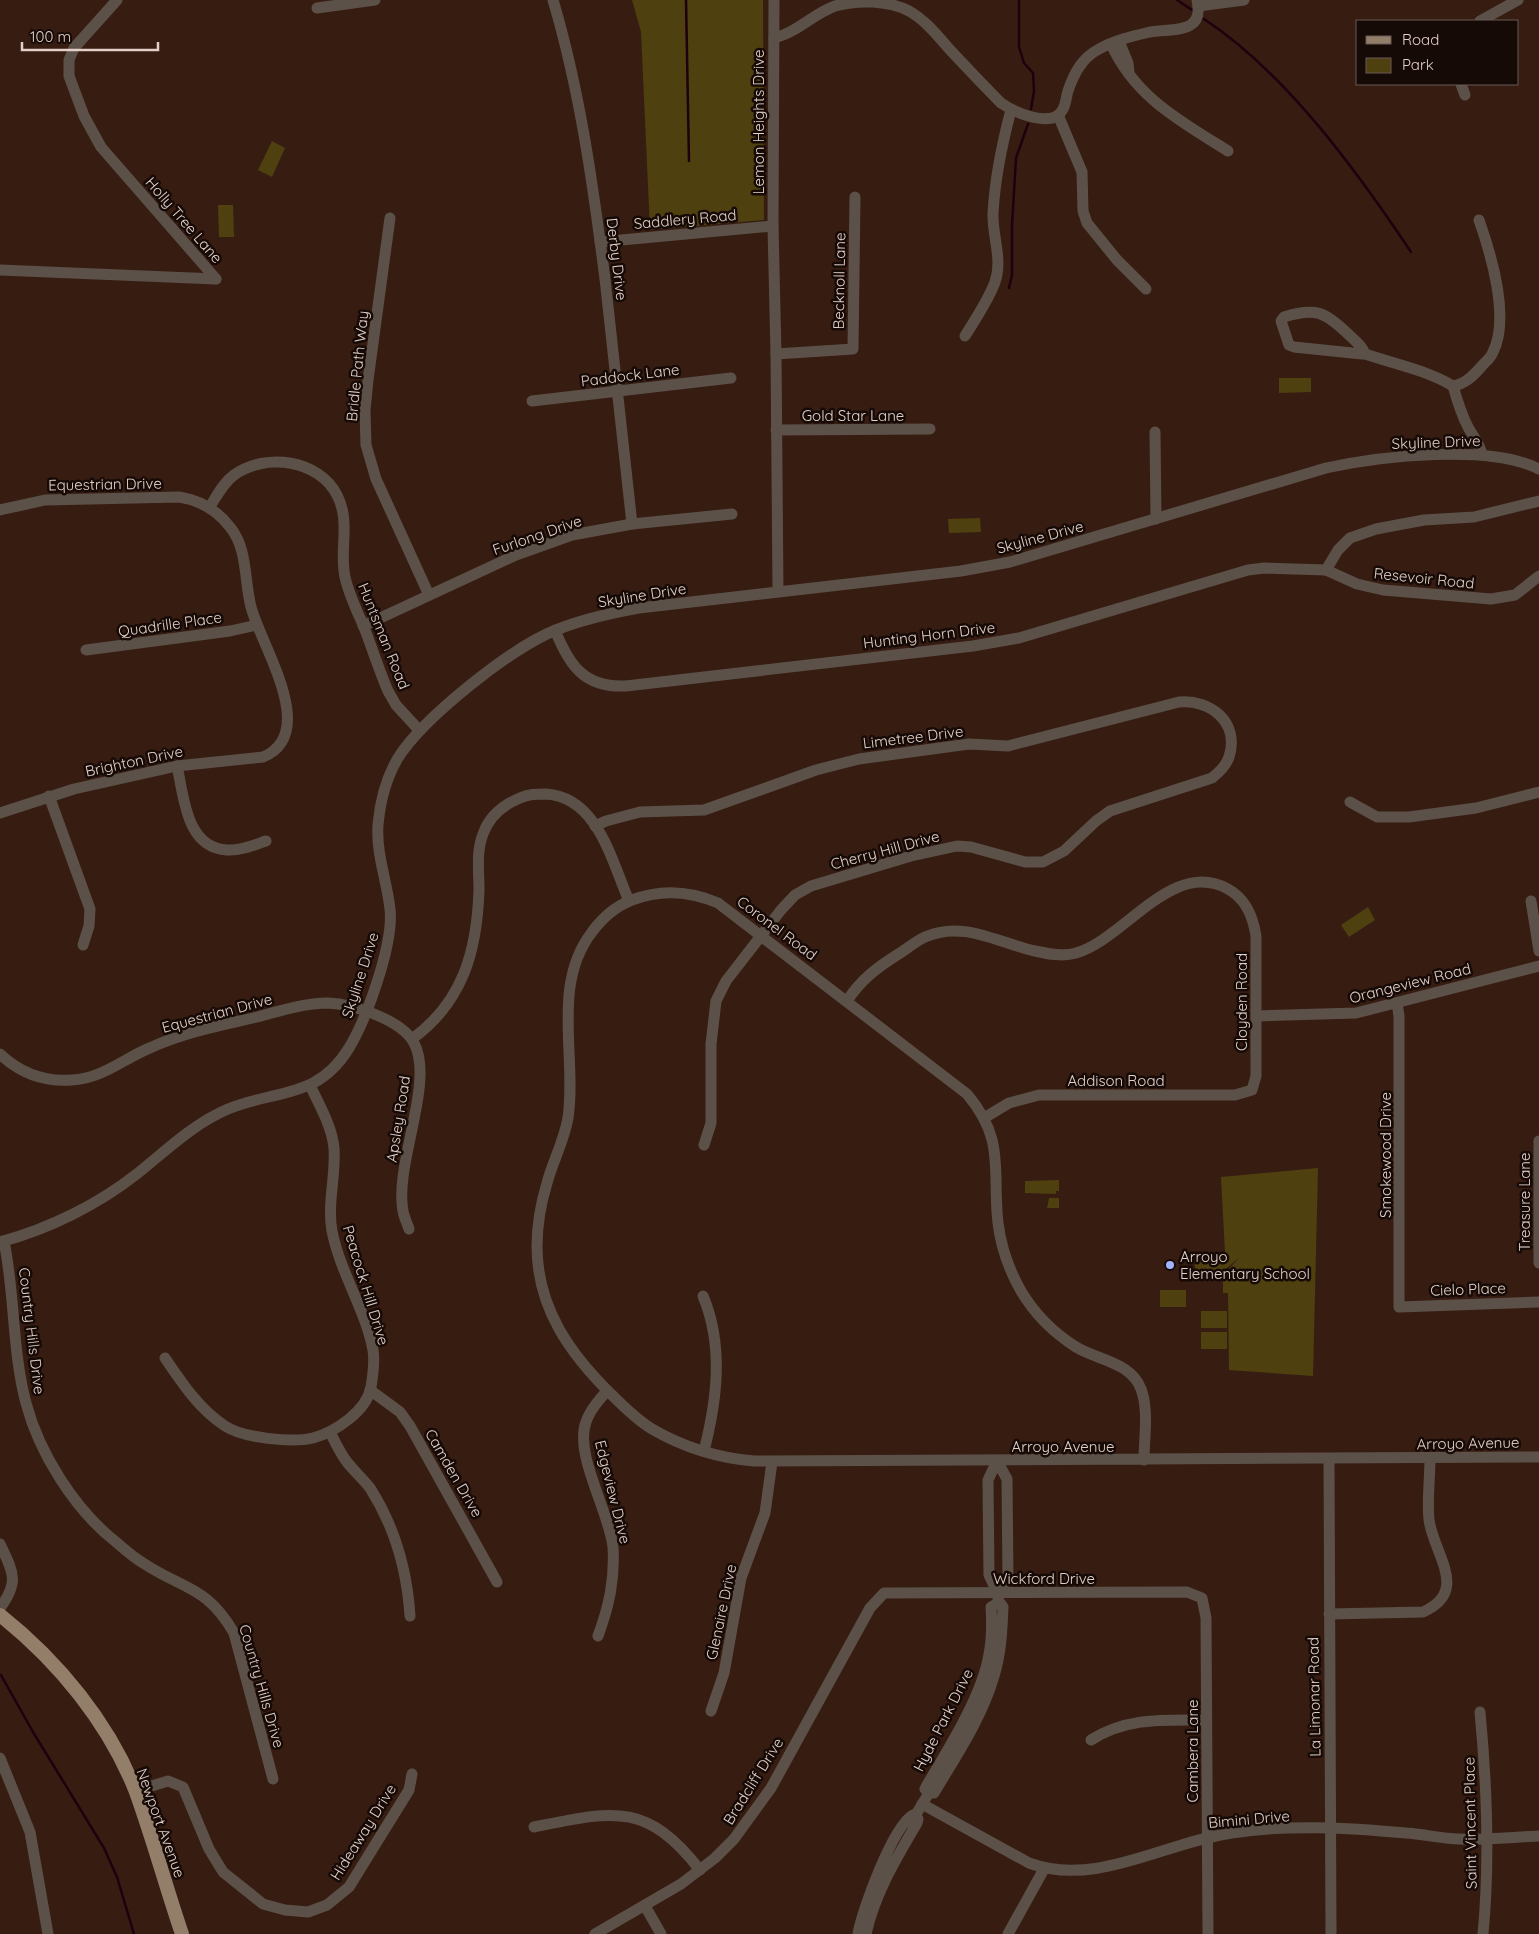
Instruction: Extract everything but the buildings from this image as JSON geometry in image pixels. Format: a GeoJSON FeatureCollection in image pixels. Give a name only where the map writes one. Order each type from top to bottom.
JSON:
{"type":"FeatureCollection","features":[{"type":"Feature","properties":{"kind":"main road","name":"Newport Avenue"},"geometry":{"type":"LineString","coordinates":[[0,1615],[41,1651],[93,1713],[135,1792],[182,1934]]}},
{"type":"Feature","properties":{"kind":"street","name":"Holly Tree Lane"},"geometry":{"type":"LineString","coordinates":[[0,270],[216,279],[101,147],[84,116],[69,76],[69,60],[74,48],[117,0]]}},
{"type":"Feature","properties":{"kind":"street"},"geometry":{"type":"LineString","coordinates":[[317,8],[375,0]]}},
{"type":"Feature","properties":{"kind":"street","name":"Derby Drive"},"geometry":{"type":"LineString","coordinates":[[553,0],[574,82],[588,157],[618,391],[632,524]]}},
{"type":"Feature","properties":{"kind":"street"},"geometry":{"type":"LineString","coordinates":[[774,0],[774,38]]}},
{"type":"Feature","properties":{"kind":"street"},"geometry":{"type":"LineString","coordinates":[[1146,289],[1117,260],[1087,223],[1083,211],[1082,172],[1058,115],[1063,110],[1067,92],[1083,60],[1115,42],[1155,32],[1186,28],[1195,20],[1198,3],[1244,0]]}},
{"type":"Feature","properties":{"kind":"street"},"geometry":{"type":"LineString","coordinates":[[1482,20],[1518,0]]}},
{"type":"Feature","properties":{"kind":"street","name":"Lemon Heights Drive"},"geometry":{"type":"LineString","coordinates":[[778,592],[773,226],[774,38],[787,34],[832,7],[847,2],[874,1],[899,7],[910,12],[928,26],[986,88],[1011,110],[1040,119],[1058,115]]}},
{"type":"Feature","properties":{"kind":"street"},"geometry":{"type":"LineString","coordinates":[[1115,42],[1121,66],[1129,72],[1146,94],[1162,108],[1228,151]]}},
{"type":"Feature","properties":{"kind":"street"},"geometry":{"type":"LineString","coordinates":[[964,336],[985,303],[995,281],[998,266],[994,206],[999,155],[1011,110]]}},
{"type":"Feature","properties":{"kind":"street","name":"Becknoll Lane"},"geometry":{"type":"LineString","coordinates":[[776,354],[853,349],[855,197]]}},
{"type":"Feature","properties":{"kind":"street","name":"Bridle Path Way"},"geometry":{"type":"LineString","coordinates":[[390,218],[368,380],[365,410],[366,445],[376,479],[429,595]]}},
{"type":"Feature","properties":{"kind":"street"},"geometry":{"type":"LineString","coordinates":[[1365,354],[1356,340],[1330,316],[1313,312],[1297,312],[1284,316],[1281,321],[1289,345],[1294,347],[1365,354],[1433,374],[1453,386],[1461,385],[1476,373],[1492,354],[1499,327],[1495,270],[1479,220]]}},
{"type":"Feature","properties":{"kind":"street","name":"Saddlery Road"},"geometry":{"type":"LineString","coordinates":[[600,242],[773,226]]}},
{"type":"Feature","properties":{"kind":"street","name":"Paddock Lane"},"geometry":{"type":"LineString","coordinates":[[532,401],[731,378]]}},
{"type":"Feature","properties":{"kind":"street"},"geometry":{"type":"LineString","coordinates":[[1453,386],[1458,407],[1468,428],[1480,445],[1482,455]]}},
{"type":"Feature","properties":{"kind":"street","name":"Gold Star Lane"},"geometry":{"type":"LineString","coordinates":[[776,430],[930,429]]}},
{"type":"Feature","properties":{"kind":"street"},"geometry":{"type":"LineString","coordinates":[[1155,432],[1156,518]]}},
{"type":"Feature","properties":{"kind":"street","name":"Skyline Drive"},"geometry":{"type":"LineString","coordinates":[[2,1242],[68,1216],[103,1197],[137,1174],[181,1136],[210,1118],[240,1104],[289,1094],[310,1085],[326,1074],[342,1059],[354,1039],[387,952],[391,923],[378,839],[381,804],[394,764],[419,730],[500,663],[555,630],[616,612],[992,565],[1033,556],[1343,464],[1383,459],[1482,455],[1518,460],[1539,469]]}},
{"type":"Feature","properties":{"kind":"street","name":"Huntsman Road"},"geometry":{"type":"LineString","coordinates":[[209,508],[224,484],[234,475],[256,464],[285,462],[300,465],[325,479],[340,502],[346,534],[344,575],[363,626],[388,691],[396,705],[419,730]]}},
{"type":"Feature","properties":{"kind":"street","name":"Equestrian Drive"},"geometry":{"type":"LineString","coordinates":[[0,510],[45,500],[179,497],[189,499],[209,508],[230,527],[240,544],[248,594],[287,705],[288,724],[284,740],[276,751]]}},
{"type":"Feature","properties":{"kind":"street"},"geometry":{"type":"LineString","coordinates":[[1326,570],[1338,550],[1350,538],[1376,529],[1424,520],[1474,518],[1539,501]]}},
{"type":"Feature","properties":{"kind":"street","name":"Furlong Drive"},"geometry":{"type":"LineString","coordinates":[[363,626],[516,554],[572,535],[632,524],[732,514]]}},
{"type":"Feature","properties":{"kind":"street","name":"Hunting Horn Drive"},"geometry":{"type":"LineString","coordinates":[[555,630],[567,658],[582,674],[606,686],[626,686],[1019,638],[1248,570],[1264,568],[1326,570]]}},
{"type":"Feature","properties":{"kind":"street","name":"Resevoir Road"},"geometry":{"type":"LineString","coordinates":[[1326,570],[1357,584],[1384,590],[1491,599],[1515,595],[1539,576]]}},
{"type":"Feature","properties":{"kind":"street","name":"Quadrille Place"},"geometry":{"type":"LineString","coordinates":[[86,650],[230,631],[257,624]]}},
{"type":"Feature","properties":{"kind":"street","name":"Limetree Drive"},"geometry":{"type":"LineString","coordinates":[[595,826],[606,820],[640,812],[704,810],[816,770],[859,759],[969,744],[1008,746],[1179,702],[1193,701],[1206,705],[1220,714],[1229,728]]}},
{"type":"Feature","properties":{"kind":"street","name":"Cherry Hill Drive"},"geometry":{"type":"LineString","coordinates":[[704,1145],[711,1123],[711,1044],[716,1001],[726,981],[791,898],[811,886],[911,856],[957,846],[971,847],[1025,862],[1043,862],[1055,857],[1110,811],[1212,778],[1224,767],[1229,757],[1229,728]]}},
{"type":"Feature","properties":{"kind":"street","name":"Brighton Drive"},"geometry":{"type":"LineString","coordinates":[[0,813],[74,789],[178,766],[263,757],[276,751]]}},
{"type":"Feature","properties":{"kind":"street"},"geometry":{"type":"LineString","coordinates":[[178,766],[189,820],[195,832],[205,841],[216,848],[228,850],[266,841]]}},
{"type":"Feature","properties":{"kind":"street"},"geometry":{"type":"LineString","coordinates":[[1350,802],[1377,817],[1409,816],[1476,808],[1539,792]]}},
{"type":"Feature","properties":{"kind":"street"},"geometry":{"type":"LineString","coordinates":[[365,1012],[392,1023],[412,1039],[443,1013],[455,994],[464,974],[478,906],[480,844],[485,829],[496,813],[522,797],[548,794],[562,797],[572,802],[589,816],[629,901]]}},
{"type":"Feature","properties":{"kind":"street"},"geometry":{"type":"LineString","coordinates":[[49,796],[90,909],[90,926],[83,946]]}},
{"type":"Feature","properties":{"kind":"street","name":"Cloyden Road"},"geometry":{"type":"LineString","coordinates":[[847,1001],[859,983],[873,971],[924,938],[941,932],[970,931],[1046,953],[1076,953],[1110,936],[1166,892],[1200,882],[1216,884],[1238,895],[1251,913],[1256,936],[1256,1076],[1252,1090]]}},
{"type":"Feature","properties":{"kind":"street","name":"Coronel Road"},"geometry":{"type":"LineString","coordinates":[[607,1391],[578,1360],[558,1328],[542,1282],[537,1248],[538,1230],[547,1183],[567,1120],[571,1093],[569,999],[571,971],[586,939],[598,924],[617,908],[629,901],[645,896],[677,892],[705,897],[730,910],[967,1094],[984,1118],[995,1148],[998,1221],[1001,1242],[1014,1278],[1034,1310],[1065,1339],[1090,1354],[1119,1365],[1134,1378],[1143,1397],[1144,1460]]}},
{"type":"Feature","properties":{"kind":"street"},"geometry":{"type":"LineString","coordinates":[[1530,901],[1539,951]]}},
{"type":"Feature","properties":{"kind":"street","name":"Orangeview Road"},"geometry":{"type":"LineString","coordinates":[[1257,1016],[1341,1015],[1397,1003],[1539,966]]}},
{"type":"Feature","properties":{"kind":"street","name":"Equestrian Drive"},"geometry":{"type":"LineString","coordinates":[[0,1054],[19,1069],[34,1075],[51,1080],[74,1080],[95,1075],[150,1047],[180,1036],[289,1009],[328,1003],[365,1012]]}},
{"type":"Feature","properties":{"kind":"street","name":"Smokewood Drive"},"geometry":{"type":"LineString","coordinates":[[1397,1003],[1400,1045],[1398,1307]]}},
{"type":"Feature","properties":{"kind":"street","name":"Apsley Road"},"geometry":{"type":"LineString","coordinates":[[409,1229],[402,1210],[403,1184],[421,1067],[417,1048],[412,1039]]}},
{"type":"Feature","properties":{"kind":"street","name":"Peacock Hill Drive"},"geometry":{"type":"LineString","coordinates":[[310,1085],[333,1139],[332,1230],[336,1249],[372,1350],[370,1390]]}},
{"type":"Feature","properties":{"kind":"street","name":"Addison Road"},"geometry":{"type":"LineString","coordinates":[[984,1118],[1009,1103],[1040,1095],[1235,1095],[1252,1090]]}},
{"type":"Feature","properties":{"kind":"street","name":"Treasure Lane"},"geometry":{"type":"LineString","coordinates":[[1539,1141],[1539,1263]]}},
{"type":"Feature","properties":{"kind":"street","name":"Country Hills Drive"},"geometry":{"type":"LineString","coordinates":[[2,1242],[26,1403],[52,1465],[86,1512],[112,1540],[142,1563],[197,1591],[213,1603],[225,1617],[234,1633],[273,1779]]}},
{"type":"Feature","properties":{"kind":"street"},"geometry":{"type":"LineString","coordinates":[[703,1296],[711,1315],[715,1334],[717,1382],[712,1420],[704,1451]]}},
{"type":"Feature","properties":{"kind":"street","name":"Cielo Place"},"geometry":{"type":"LineString","coordinates":[[1398,1307],[1539,1302]]}},
{"type":"Feature","properties":{"kind":"street"},"geometry":{"type":"LineString","coordinates":[[165,1358],[190,1394],[208,1413],[226,1427],[240,1433],[272,1438],[312,1438],[330,1432],[360,1408],[370,1390]]}},
{"type":"Feature","properties":{"kind":"street","name":"Camden Drive"},"geometry":{"type":"LineString","coordinates":[[370,1390],[400,1412],[410,1426],[497,1582]]}},
{"type":"Feature","properties":{"kind":"street","name":"Arroyo Avenue"},"geometry":{"type":"LineString","coordinates":[[607,1391],[651,1428],[683,1445],[737,1460],[772,1462],[1539,1457]]}},
{"type":"Feature","properties":{"kind":"street","name":"Edgeview Drive"},"geometry":{"type":"LineString","coordinates":[[598,1636],[610,1604],[612,1546],[607,1519],[585,1455],[583,1436],[586,1422],[593,1407],[607,1391]]}},
{"type":"Feature","properties":{"kind":"street"},"geometry":{"type":"LineString","coordinates":[[330,1432],[346,1462],[368,1486],[392,1532],[407,1582],[410,1616]]}},
{"type":"Feature","properties":{"kind":"street"},"geometry":{"type":"LineString","coordinates":[[1328,1614],[1423,1612],[1434,1607],[1444,1598],[1447,1586],[1445,1568],[1432,1536],[1429,1518],[1430,1458]]}},
{"type":"Feature","properties":{"kind":"street","name":"La Limonar Road"},"geometry":{"type":"LineString","coordinates":[[1328,1459],[1331,1934]]}},
{"type":"Feature","properties":{"kind":"street"},"geometry":{"type":"LineString","coordinates":[[997,1461],[1007,1479],[1008,1489],[1008,1579],[998,1598]]}},
{"type":"Feature","properties":{"kind":"street","name":"Hyde Park Drive"},"geometry":{"type":"LineString","coordinates":[[858,1934],[861,1913],[874,1881],[896,1839],[910,1818],[915,1816],[929,1793],[934,1793],[968,1735],[994,1677],[1002,1640],[1003,1608],[989,1576],[988,1480],[997,1461]]}},
{"type":"Feature","properties":{"kind":"street","name":"Glenaire Drive"},"geometry":{"type":"LineString","coordinates":[[711,1711],[724,1673],[741,1578],[765,1513],[772,1462]]}},
{"type":"Feature","properties":{"kind":"street"},"geometry":{"type":"LineString","coordinates":[[0,1544],[14,1577],[11,1594],[0,1608]]}},
{"type":"Feature","properties":{"kind":"street","name":"Wickford Drive"},"geometry":{"type":"LineString","coordinates":[[884,1593],[933,1592],[998,1598],[1187,1592],[1202,1598]]}},
{"type":"Feature","properties":{"kind":"street","name":"Bradcliff Drive"},"geometry":{"type":"LineString","coordinates":[[595,1934],[644,1906],[700,1870],[725,1849],[753,1815],[870,1608],[884,1593]]}},
{"type":"Feature","properties":{"kind":"street","name":"Cambera Lane"},"geometry":{"type":"LineString","coordinates":[[1202,1598],[1206,1618],[1208,1934]]}},
{"type":"Feature","properties":{"kind":"street","name":"Saint Vincent Place"},"geometry":{"type":"LineString","coordinates":[[1480,1712],[1485,1762],[1486,1899],[1483,1934]]}},
{"type":"Feature","properties":{"kind":"street"},"geometry":{"type":"LineString","coordinates":[[1091,1740],[1123,1725],[1143,1720],[1206,1720]]}},
{"type":"Feature","properties":{"kind":"street"},"geometry":{"type":"LineString","coordinates":[[0,1758],[30,1832],[48,1934]]}},
{"type":"Feature","properties":{"kind":"street","name":"Hideaway Drive"},"geometry":{"type":"LineString","coordinates":[[135,1792],[168,1780],[183,1787],[209,1849],[223,1872],[263,1904],[285,1910],[308,1912],[327,1905],[349,1887],[409,1790],[412,1774]]}},
{"type":"Feature","properties":{"kind":"street","name":"Bimini Drive"},"geometry":{"type":"LineString","coordinates":[[922,1804],[1005,1851],[1044,1869],[1068,1871],[1109,1866],[1207,1836],[1260,1830],[1331,1829],[1408,1833],[1460,1839],[1539,1836]]}},
{"type":"Feature","properties":{"kind":"street"},"geometry":{"type":"LineString","coordinates":[[534,1827],[604,1814],[630,1817],[665,1832],[678,1843],[700,1870]]}},
{"type":"Feature","properties":{"kind":"street","name":"Hyde Park Drive"},"geometry":{"type":"LineString","coordinates":[[866,1934],[873,1907],[886,1877],[917,1823],[918,1819],[915,1816]]}},
{"type":"Feature","properties":{"kind":"street"},"geometry":{"type":"LineString","coordinates":[[1008,1934],[1044,1869]]}},
{"type":"Feature","properties":{"kind":"street"},"geometry":{"type":"LineString","coordinates":[[644,1906],[661,1934]]}},
{"type":"Feature","properties":{"kind":"green space"},"geometry":{"type":"Polygon","coordinates":[[[632,0],[763,0],[764,220],[650,230],[641,32],[632,0]]]}},
{"type":"Feature","properties":{"kind":"green space"},"geometry":{"type":"Polygon","coordinates":[[[272,141],[285,148],[272,177],[258,170],[272,141]]]}},
{"type":"Feature","properties":{"kind":"green space"},"geometry":{"type":"Polygon","coordinates":[[[218,205],[233,205],[234,237],[219,237],[218,205]]]}},
{"type":"Feature","properties":{"kind":"green space"},"geometry":{"type":"Polygon","coordinates":[[[1279,378],[1311,378],[1311,392],[1279,393],[1279,378]]]}},
{"type":"Feature","properties":{"kind":"green space"},"geometry":{"type":"Polygon","coordinates":[[[980,518],[981,532],[949,533],[948,519],[980,518]]]}},
{"type":"Feature","properties":{"kind":"green space"},"geometry":{"type":"Polygon","coordinates":[[[1368,907],[1375,920],[1349,937],[1341,925],[1368,907]]]}},
{"type":"Feature","properties":{"kind":"green space"},"geometry":{"type":"Polygon","coordinates":[[[1318,1168],[1313,1376],[1229,1370],[1228,1293],[1223,1293],[1223,1275],[1240,1257],[1220,1274],[1201,1274],[1195,1268],[1195,1263],[1189,1261],[1190,1253],[1225,1253],[1221,1177],[1318,1168]]]}},
{"type":"Feature","properties":{"kind":"green space"},"geometry":{"type":"Polygon","coordinates":[[[1059,1180],[1059,1191],[1056,1191],[1056,1194],[1025,1193],[1025,1181],[1059,1180]]]}},
{"type":"Feature","properties":{"kind":"green space"},"geometry":{"type":"Polygon","coordinates":[[[1049,1198],[1059,1198],[1059,1208],[1047,1208],[1049,1198]]]}},
{"type":"Feature","properties":{"kind":"green space"},"geometry":{"type":"Polygon","coordinates":[[[1160,1290],[1186,1290],[1186,1307],[1160,1307],[1160,1290]]]}},
{"type":"Feature","properties":{"kind":"green space"},"geometry":{"type":"Polygon","coordinates":[[[1201,1311],[1227,1311],[1227,1328],[1201,1328],[1201,1311]]]}},
{"type":"Feature","properties":{"kind":"green space"},"geometry":{"type":"Polygon","coordinates":[[[1201,1332],[1227,1332],[1227,1349],[1201,1349],[1201,1332]]]}},
{"type":"Feature","properties":{"kind":"waterway"},"geometry":{"type":"LineString","coordinates":[[686,0],[689,161]]}},
{"type":"Feature","properties":{"kind":"waterway"},"geometry":{"type":"LineString","coordinates":[[1019,0],[1019,47],[1024,63],[1033,73],[1034,91],[1031,109]]}},
{"type":"Feature","properties":{"kind":"waterway"},"geometry":{"type":"LineString","coordinates":[[1177,0],[1192,10]]}},
{"type":"Feature","properties":{"kind":"waterway"},"geometry":{"type":"LineString","coordinates":[[1204,19],[1234,41],[1263,67],[1318,125],[1367,189],[1411,252]]}},
{"type":"Feature","properties":{"kind":"waterway"},"geometry":{"type":"LineString","coordinates":[[1009,288],[1012,275],[1012,226],[1016,158],[1028,124]]}},
{"type":"Feature","properties":{"kind":"waterway"},"geometry":{"type":"LineString","coordinates":[[1,1675],[33,1732],[104,1848],[117,1877],[134,1934]]}},
{"type":"Feature","properties":{"kind":"place","name":"Arroyo Elementary School"},"geometry":{"type":"Point","coordinates":[1170,1265]}}]}
